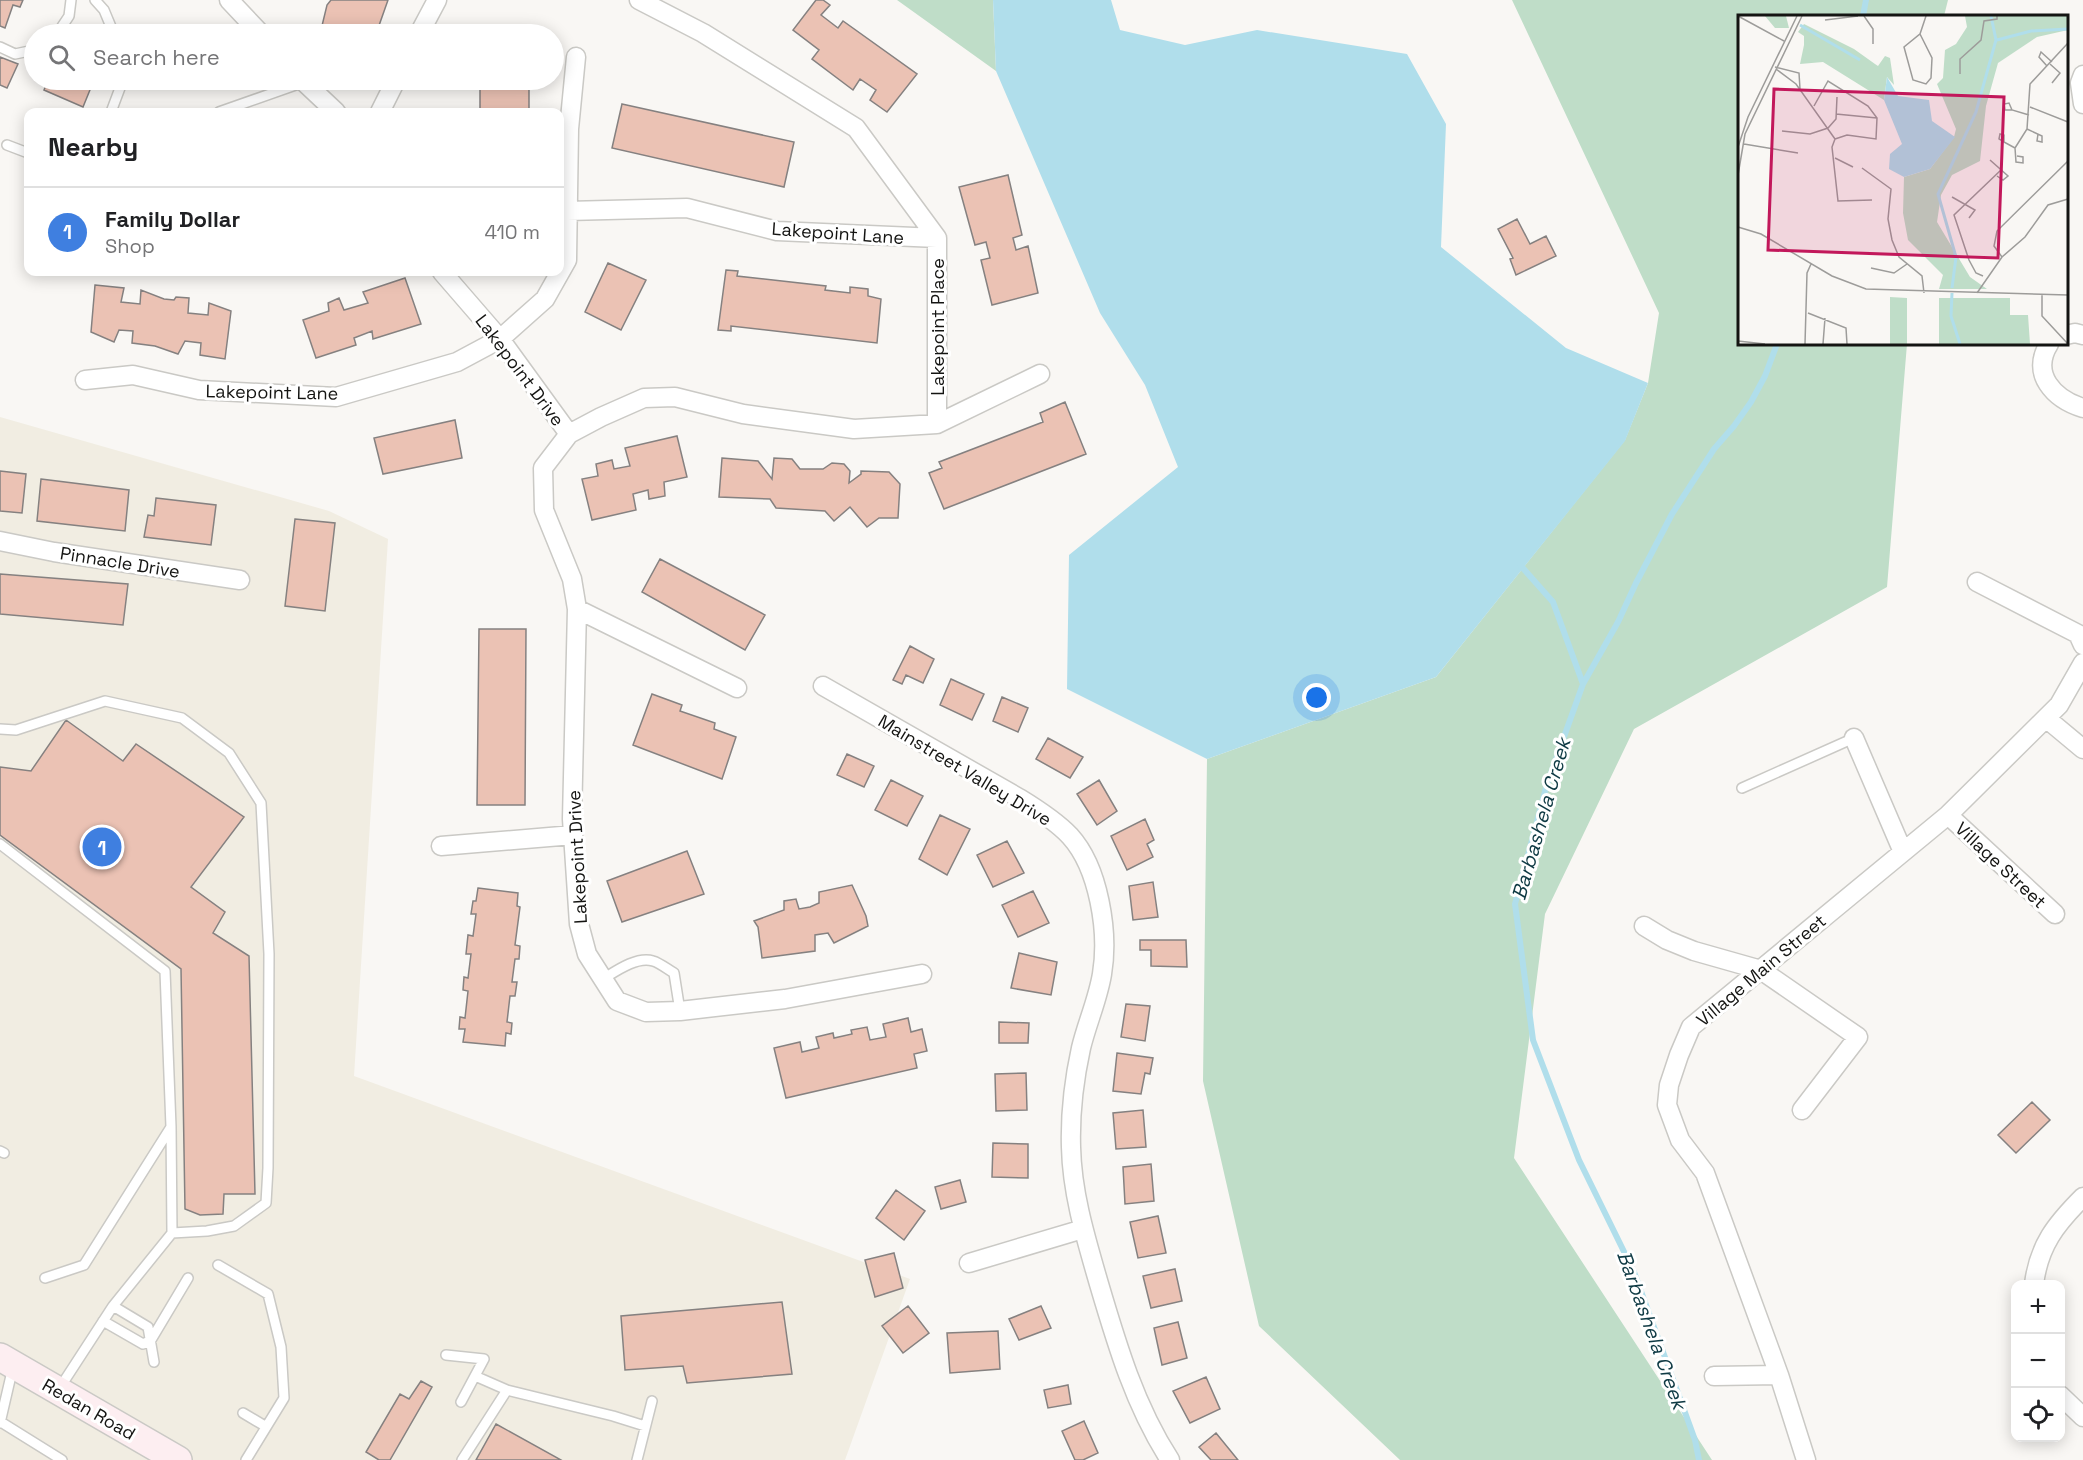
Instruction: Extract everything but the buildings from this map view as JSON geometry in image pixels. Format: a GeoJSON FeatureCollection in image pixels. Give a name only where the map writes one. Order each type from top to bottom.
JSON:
{"type":"FeatureCollection","features":[{"type":"Feature","properties":{"kind":"main road","name":"Redan Road"},"geometry":{"type":"LineString","coordinates":[[7,1361],[141,1445],[178,1460]]}},
{"type":"Feature","properties":{"kind":"street"},"geometry":{"type":"LineString","coordinates":[[424,24],[437,0]]}},
{"type":"Feature","properties":{"kind":"street","name":"Lakepoint Place"},"geometry":{"type":"LineString","coordinates":[[639,0],[703,33],[856,128],[937,238],[937,424]]}},
{"type":"Feature","properties":{"kind":"street"},"geometry":{"type":"LineString","coordinates":[[230,1],[252,24]]}},
{"type":"Feature","properties":{"kind":"street"},"geometry":{"type":"LineString","coordinates":[[567,211],[569,129],[576,57]]}},
{"type":"Feature","properties":{"kind":"street"},"geometry":{"type":"LineString","coordinates":[[2083,75],[2080,83],[2083,105]]}},
{"type":"Feature","properties":{"kind":"street"},"geometry":{"type":"LineString","coordinates":[[313,90],[332,108]]}},
{"type":"Feature","properties":{"kind":"street"},"geometry":{"type":"LineString","coordinates":[[382,108],[391,90]]}},
{"type":"Feature","properties":{"kind":"street","name":"Lakepoint Lane"},"geometry":{"type":"LineString","coordinates":[[564,265],[567,260],[567,211],[687,208],[777,231],[937,238]]}},
{"type":"Feature","properties":{"kind":"street","name":"Lakepoint Drive"},"geometry":{"type":"LineString","coordinates":[[445,276],[500,339],[569,434],[543,468],[544,510],[572,579],[577,609],[573,835],[579,924],[587,954],[617,1001],[646,1012],[680,1011],[785,999],[922,974]]}},
{"type":"Feature","properties":{"kind":"street","name":"Lakepoint Lane"},"geometry":{"type":"LineString","coordinates":[[85,380],[133,375],[199,390],[336,397],[457,362],[500,339],[544,299],[558,276]]}},
{"type":"Feature","properties":{"kind":"street"},"geometry":{"type":"LineString","coordinates":[[2068,335],[2075,333],[2083,335]]}},
{"type":"Feature","properties":{"kind":"street"},"geometry":{"type":"LineString","coordinates":[[2048,345],[2043,353],[2042,369],[2050,388],[2067,402],[2083,408]]}},
{"type":"Feature","properties":{"kind":"street"},"geometry":{"type":"LineString","coordinates":[[569,434],[644,398],[675,397],[743,414],[854,429],[937,424],[1040,374]]}},
{"type":"Feature","properties":{"kind":"street","name":"Pinnacle Drive"},"geometry":{"type":"LineString","coordinates":[[0,542],[240,580]]}},
{"type":"Feature","properties":{"kind":"street"},"geometry":{"type":"LineString","coordinates":[[1977,582],[2078,634],[2083,645]]}},
{"type":"Feature","properties":{"kind":"street"},"geometry":{"type":"LineString","coordinates":[[577,609],[738,688]]}},
{"type":"Feature","properties":{"kind":"street","name":"Village Main Street"},"geometry":{"type":"LineString","coordinates":[[1806,1460],[1779,1375],[1705,1173],[1680,1140],[1667,1105],[1669,1085],[1679,1055],[1691,1027],[1948,815],[2047,719],[2059,705],[2083,663]]}},
{"type":"Feature","properties":{"kind":"street","name":"Mainstreet Valley Drive"},"geometry":{"type":"LineString","coordinates":[[823,686],[1046,815],[1071,837],[1093,874],[1102,908],[1104,945],[1102,973],[1082,1047],[1071,1113],[1073,1170],[1083,1229],[1114,1337],[1135,1395],[1170,1460]]}},
{"type":"Feature","properties":{"kind":"street"},"geometry":{"type":"LineString","coordinates":[[2047,719],[2083,749]]}},
{"type":"Feature","properties":{"kind":"street"},"geometry":{"type":"LineString","coordinates":[[1854,738],[1904,852]]}},
{"type":"Feature","properties":{"kind":"street","name":"Village Street"},"geometry":{"type":"LineString","coordinates":[[1948,815],[2055,914]]}},
{"type":"Feature","properties":{"kind":"street"},"geometry":{"type":"LineString","coordinates":[[441,846],[573,835]]}},
{"type":"Feature","properties":{"kind":"street"},"geometry":{"type":"LineString","coordinates":[[1644,926],[1666,940],[1694,951],[1761,970],[1858,1037],[1802,1110]]}},
{"type":"Feature","properties":{"kind":"street"},"geometry":{"type":"LineString","coordinates":[[2035,1280],[2042,1251],[2059,1221],[2083,1197]]}},
{"type":"Feature","properties":{"kind":"street"},"geometry":{"type":"LineString","coordinates":[[969,1263],[1083,1229]]}},
{"type":"Feature","properties":{"kind":"street"},"geometry":{"type":"LineString","coordinates":[[1714,1377],[1779,1375]]}},
{"type":"Feature","properties":{"kind":"street"},"geometry":{"type":"LineString","coordinates":[[2065,1399],[2083,1417]]}},
{"type":"Feature","properties":{"kind":"lane"},"geometry":{"type":"LineString","coordinates":[[64,24],[69,16],[71,0]]}},
{"type":"Feature","properties":{"kind":"lane"},"geometry":{"type":"LineString","coordinates":[[95,0],[104,10],[110,24]]}},
{"type":"Feature","properties":{"kind":"lane"},"geometry":{"type":"LineString","coordinates":[[0,47],[15,54],[24,52]]}},
{"type":"Feature","properties":{"kind":"lane"},"geometry":{"type":"LineString","coordinates":[[112,108],[119,90]]}},
{"type":"Feature","properties":{"kind":"lane"},"geometry":{"type":"LineString","coordinates":[[230,108],[279,90]]}},
{"type":"Feature","properties":{"kind":"lane"},"geometry":{"type":"LineString","coordinates":[[7,145],[24,151]]}},
{"type":"Feature","properties":{"kind":"lane"},"geometry":{"type":"LineString","coordinates":[[0,729],[16,730],[105,701],[182,718],[229,753],[261,803],[269,954],[266,1203],[234,1226],[207,1231],[172,1233]]}},
{"type":"Feature","properties":{"kind":"lane"},"geometry":{"type":"LineString","coordinates":[[1742,789],[1854,738]]}},
{"type":"Feature","properties":{"kind":"lane"},"geometry":{"type":"LineString","coordinates":[[0,843],[165,970],[171,1127],[172,1233],[113,1306],[57,1391]]}},
{"type":"Feature","properties":{"kind":"lane"},"geometry":{"type":"LineString","coordinates":[[603,979],[621,968],[651,960],[674,973],[680,1011]]}},
{"type":"Feature","properties":{"kind":"lane"},"geometry":{"type":"LineString","coordinates":[[45,1278],[84,1265],[171,1127]]}},
{"type":"Feature","properties":{"kind":"lane"},"geometry":{"type":"LineString","coordinates":[[218,1265],[268,1294],[281,1347],[284,1398],[246,1460]]}},
{"type":"Feature","properties":{"kind":"lane"},"geometry":{"type":"LineString","coordinates":[[104,1321],[143,1344],[152,1340],[188,1278]]}},
{"type":"Feature","properties":{"kind":"lane"},"geometry":{"type":"LineString","coordinates":[[113,1306],[148,1327],[154,1362]]}},
{"type":"Feature","properties":{"kind":"lane"},"geometry":{"type":"LineString","coordinates":[[446,1355],[484,1359],[461,1402]]}},
{"type":"Feature","properties":{"kind":"lane"},"geometry":{"type":"LineString","coordinates":[[7,1361],[0,1422],[62,1460]]}},
{"type":"Feature","properties":{"kind":"lane"},"geometry":{"type":"LineString","coordinates":[[475,1376],[507,1390],[645,1426]]}},
{"type":"Feature","properties":{"kind":"lane"},"geometry":{"type":"LineString","coordinates":[[462,1460],[507,1390]]}},
{"type":"Feature","properties":{"kind":"lane"},"geometry":{"type":"LineString","coordinates":[[636,1460],[652,1401]]}},
{"type":"Feature","properties":{"kind":"lane"},"geometry":{"type":"LineString","coordinates":[[243,1413],[265,1426]]}},
{"type":"Feature","properties":{"kind":"shaded area"},"geometry":{"type":"Polygon","coordinates":[[[0,417],[329,511],[388,539],[354,1076],[910,1279],[845,1460],[0,1460],[0,417]]]}},
{"type":"Feature","properties":{"kind":"green space"},"geometry":{"type":"Polygon","coordinates":[[[897,0],[993,0],[996,71],[897,0]]]}},
{"type":"Feature","properties":{"kind":"green space"},"geometry":{"type":"Polygon","coordinates":[[[1512,0],[1948,0],[1944,15],[1738,15],[1738,345],[1907,345],[1887,587],[1634,729],[1545,914],[1514,1158],[1712,1460],[1400,1460],[1259,1326],[1203,1081],[1207,759],[1436,677],[1625,440],[1648,383],[1659,313],[1512,0]]]}},
{"type":"Feature","properties":{"kind":"water"},"geometry":{"type":"Polygon","coordinates":[[[993,0],[1111,0],[1120,30],[1185,45],[1257,30],[1407,54],[1446,124],[1441,247],[1566,348],[1648,383],[1625,441],[1436,677],[1207,759],[1067,689],[1069,555],[1178,467],[1145,385],[1100,313],[996,71],[993,0]]]}},
{"type":"Feature","properties":{"kind":"waterway","name":"Barbashela Creek"},"geometry":{"type":"LineString","coordinates":[[1863,15],[1866,0]]}},
{"type":"Feature","properties":{"kind":"waterway","name":"Barbashela Creek"},"geometry":{"type":"LineString","coordinates":[[1699,1460],[1695,1440],[1634,1272],[1579,1160],[1533,1040],[1515,904],[1547,784],[1583,684],[1618,622],[1672,514],[1714,449],[1751,402],[1765,376],[1777,345]]}},
{"type":"Feature","properties":{"kind":"waterway"},"geometry":{"type":"LineString","coordinates":[[1521,566],[1553,602],[1583,684]]}},
{"type":"Feature","properties":{"kind":"place","name":"Family Dollar"},"geometry":{"type":"Point","coordinates":[102,847]}}]}
